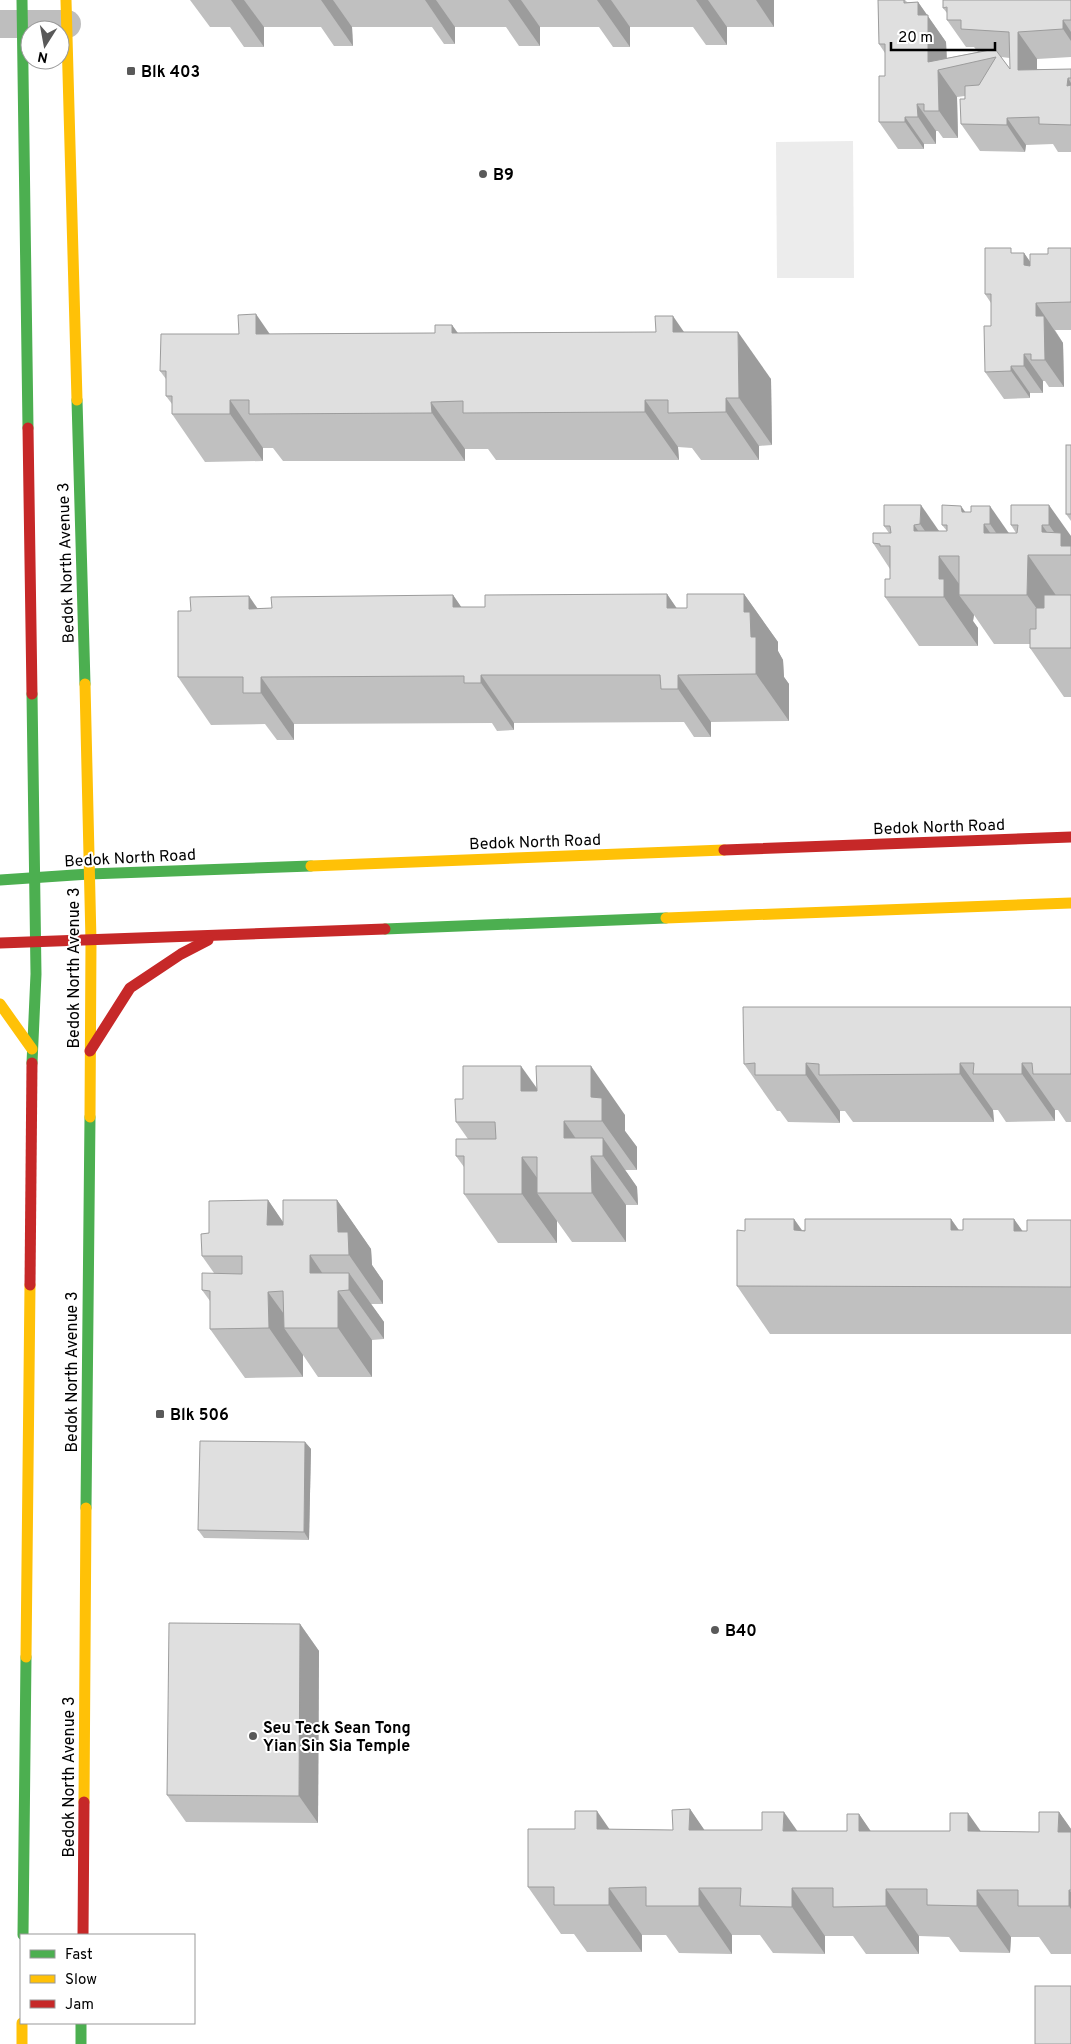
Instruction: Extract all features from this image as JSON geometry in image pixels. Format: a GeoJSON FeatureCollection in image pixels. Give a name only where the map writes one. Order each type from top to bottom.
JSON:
{"type":"FeatureCollection","features":[{"type":"Feature","properties":{"kind":"main road","name":"Bedok North Avenue 3"},"geometry":{"type":"LineString","coordinates":[[66,12],[91,941],[83,1934]]}},
{"type":"Feature","properties":{"kind":"main road"},"geometry":{"type":"LineString","coordinates":[[15,16],[36,974],[32,1049],[23,1934]]}},
{"type":"Feature","properties":{"kind":"main road","name":"Bedok North Road"},"geometry":{"type":"LineString","coordinates":[[0,880],[89,874],[1071,837]]}},
{"type":"Feature","properties":{"kind":"main road"},"geometry":{"type":"LineString","coordinates":[[0,943],[214,937],[1071,903]]}},
{"type":"Feature","properties":{"kind":"main road"},"geometry":{"type":"LineString","coordinates":[[90,1051],[130,988],[181,954],[214,937]]}},
{"type":"Feature","properties":{"kind":"main road"},"geometry":{"type":"LineString","coordinates":[[0,1004],[32,1049]]}},
{"type":"Feature","properties":{"kind":"main road"},"geometry":{"type":"LineString","coordinates":[[22,2024],[22,2044]]}},
{"type":"Feature","properties":{"kind":"main road"},"geometry":{"type":"LineString","coordinates":[[81,2024],[81,2044]]}},
{"type":"Feature","properties":{"kind":"street"},"geometry":{"type":"LineString","coordinates":[[15,16],[66,12]]}},
{"type":"Feature","properties":{"kind":"shaded area"},"geometry":{"type":"Polygon","coordinates":[[[853,141],[854,278],[777,278],[776,142],[853,141]]]}},
{"type":"Feature","properties":{"kind":"building"},"geometry":{"type":"Polygon","coordinates":[[[878,0],[904,0],[904,3],[918,2],[918,15],[928,15],[928,62],[995,49],[1010,69],[1009,32],[961,29],[961,20],[947,20],[947,7],[943,8],[943,0],[1071,0],[1071,20],[1063,20],[1063,29],[1018,32],[1018,70],[1071,69],[1071,78],[1068,78],[1067,86],[1071,85],[1071,125],[1039,124],[1039,117],[1007,118],[1007,125],[961,124],[960,99],[965,99],[965,86],[979,85],[996,57],[938,70],[939,111],[924,111],[924,104],[917,104],[918,117],[905,117],[905,122],[879,122],[879,76],[885,76],[885,44],[879,44],[878,0]]]}},
{"type":"Feature","properties":{"kind":"building"},"geometry":{"type":"Polygon","coordinates":[[[985,248],[1011,248],[1011,253],[1024,253],[1024,265],[1030,266],[1030,254],[1048,254],[1048,248],[1071,248],[1071,302],[1036,303],[1036,316],[1044,316],[1045,360],[1031,360],[1031,354],[1024,354],[1024,366],[1011,366],[1011,371],[985,372],[984,326],[991,326],[991,294],[985,294],[985,248]]]}},
{"type":"Feature","properties":{"kind":"building"},"geometry":{"type":"Polygon","coordinates":[[[256,314],[256,334],[435,333],[435,325],[452,325],[452,333],[656,332],[655,316],[673,316],[673,332],[738,332],[739,398],[726,398],[726,412],[668,413],[668,400],[645,400],[645,412],[463,413],[463,401],[431,402],[432,413],[249,414],[249,400],[230,400],[230,414],[172,414],[172,396],[166,396],[166,371],[160,371],[161,334],[239,334],[238,315],[256,314]]]}},
{"type":"Feature","properties":{"kind":"building"},"geometry":{"type":"Polygon","coordinates":[[[1066,445],[1071,445],[1071,514],[1066,514],[1066,445]]]}},
{"type":"Feature","properties":{"kind":"building"},"geometry":{"type":"Polygon","coordinates":[[[884,505],[921,505],[920,524],[914,525],[914,531],[947,531],[947,525],[942,525],[942,505],[961,506],[962,512],[971,512],[971,506],[990,506],[990,524],[984,524],[984,533],[1017,533],[1018,525],[1011,525],[1011,505],[1049,505],[1049,525],[1042,525],[1042,532],[1061,533],[1061,546],[1071,546],[1071,555],[1028,555],[1027,595],[959,595],[959,556],[939,556],[939,579],[944,579],[944,597],[885,597],[885,579],[890,579],[890,546],[880,546],[880,544],[873,543],[873,533],[891,533],[890,526],[884,526],[884,505]]]}},
{"type":"Feature","properties":{"kind":"building"},"geometry":{"type":"Polygon","coordinates":[[[667,594],[667,608],[687,608],[687,594],[744,594],[744,612],[750,612],[751,637],[756,637],[756,674],[678,675],[678,689],[661,689],[660,675],[481,675],[481,683],[464,683],[464,676],[261,677],[261,693],[243,693],[243,677],[178,677],[178,611],[191,611],[190,597],[249,596],[249,609],[272,608],[271,597],[453,595],[453,607],[485,607],[485,595],[667,594]]]}},
{"type":"Feature","properties":{"kind":"building"},"geometry":{"type":"Polygon","coordinates":[[[1044,595],[1071,595],[1071,648],[1030,648],[1030,629],[1036,629],[1036,608],[1044,608],[1044,595]]]}},
{"type":"Feature","properties":{"kind":"building"},"geometry":{"type":"Polygon","coordinates":[[[743,1007],[1071,1007],[1071,1074],[1033,1074],[1032,1063],[1022,1063],[1022,1074],[973,1074],[974,1063],[960,1063],[960,1074],[819,1075],[819,1064],[806,1063],[806,1075],[755,1075],[755,1063],[744,1064],[743,1007]]]}},
{"type":"Feature","properties":{"kind":"building"},"geometry":{"type":"Polygon","coordinates":[[[463,1066],[521,1066],[521,1091],[537,1091],[536,1066],[591,1066],[591,1097],[602,1098],[602,1121],[564,1121],[564,1138],[603,1138],[603,1156],[591,1156],[592,1193],[537,1193],[537,1157],[522,1157],[522,1194],[464,1194],[464,1156],[456,1156],[456,1139],[496,1139],[495,1122],[456,1122],[455,1099],[463,1099],[463,1066]]]}},
{"type":"Feature","properties":{"kind":"building"},"geometry":{"type":"Polygon","coordinates":[[[268,1200],[267,1225],[283,1225],[283,1200],[337,1200],[338,1232],[348,1232],[349,1255],[310,1255],[310,1273],[349,1273],[349,1290],[338,1291],[338,1328],[284,1328],[283,1291],[268,1292],[269,1328],[210,1329],[210,1291],[202,1290],[202,1273],[242,1274],[242,1256],[202,1256],[201,1234],[209,1233],[209,1201],[268,1200]]]}},
{"type":"Feature","properties":{"kind":"building"},"geometry":{"type":"Polygon","coordinates":[[[745,1219],[794,1219],[794,1230],[805,1231],[805,1219],[951,1219],[951,1230],[963,1230],[963,1219],[1014,1219],[1014,1231],[1027,1231],[1027,1220],[1071,1220],[1071,1287],[737,1286],[737,1230],[745,1231],[745,1219]]]}},
{"type":"Feature","properties":{"kind":"building"},"geometry":{"type":"Polygon","coordinates":[[[200,1441],[305,1442],[304,1532],[198,1530],[200,1441]]]}},
{"type":"Feature","properties":{"kind":"building","name":"Seu Teck Sean Tong Yian Sin Sia Temple"},"geometry":{"type":"Polygon","coordinates":[[[169,1623],[300,1624],[299,1796],[167,1795],[169,1623]]]}},
{"type":"Feature","properties":{"kind":"building"},"geometry":{"type":"Polygon","coordinates":[[[690,1809],[689,1830],[762,1830],[762,1812],[784,1812],[783,1831],[847,1831],[847,1814],[859,1814],[859,1831],[950,1831],[950,1813],[968,1813],[968,1831],[1039,1832],[1039,1812],[1059,1812],[1058,1832],[1071,1832],[1071,1890],[1069,1890],[1069,1906],[1018,1906],[1018,1890],[977,1890],[977,1906],[927,1905],[927,1889],[886,1889],[886,1906],[833,1907],[833,1888],[792,1888],[792,1907],[740,1906],[741,1888],[699,1888],[699,1906],[646,1906],[646,1887],[609,1888],[609,1905],[554,1905],[554,1887],[528,1887],[528,1829],[575,1829],[575,1811],[597,1811],[597,1829],[673,1830],[672,1810],[690,1809]]]}},
{"type":"Feature","properties":{"kind":"building"},"geometry":{"type":"Polygon","coordinates":[[[1035,1986],[1071,1986],[1071,2044],[1035,2044],[1035,1986]]]}},
{"type":"Feature","properties":{"kind":"traffic: fast"},"geometry":{"type":"LineString","coordinates":[[22,0],[28,428]]}},
{"type":"Feature","properties":{"kind":"traffic: fast"},"geometry":{"type":"LineString","coordinates":[[77,400],[85,684]]}},
{"type":"Feature","properties":{"kind":"traffic: fast"},"geometry":{"type":"LineString","coordinates":[[32,694],[36,974],[32,1063]]}},
{"type":"Feature","properties":{"kind":"traffic: fast"},"geometry":{"type":"LineString","coordinates":[[0,880],[89,874],[311,866]]}},
{"type":"Feature","properties":{"kind":"traffic: fast"},"geometry":{"type":"LineString","coordinates":[[385,929],[666,918]]}},
{"type":"Feature","properties":{"kind":"traffic: fast"},"geometry":{"type":"LineString","coordinates":[[86,1508],[90,1117]]}},
{"type":"Feature","properties":{"kind":"traffic: fast"},"geometry":{"type":"LineString","coordinates":[[23,1934],[26,1657]]}},
{"type":"Feature","properties":{"kind":"traffic: fast"},"geometry":{"type":"LineString","coordinates":[[81,2024],[81,2044]]}},
{"type":"Feature","properties":{"kind":"traffic: slow"},"geometry":{"type":"LineString","coordinates":[[66,0],[77,400]]}},
{"type":"Feature","properties":{"kind":"traffic: slow"},"geometry":{"type":"LineString","coordinates":[[85,684],[91,941],[90,1117]]}},
{"type":"Feature","properties":{"kind":"traffic: slow"},"geometry":{"type":"LineString","coordinates":[[311,866],[724,850]]}},
{"type":"Feature","properties":{"kind":"traffic: slow"},"geometry":{"type":"LineString","coordinates":[[666,918],[1071,903]]}},
{"type":"Feature","properties":{"kind":"traffic: slow"},"geometry":{"type":"LineString","coordinates":[[0,1004],[32,1049]]}},
{"type":"Feature","properties":{"kind":"traffic: slow"},"geometry":{"type":"LineString","coordinates":[[26,1657],[30,1285]]}},
{"type":"Feature","properties":{"kind":"traffic: slow"},"geometry":{"type":"LineString","coordinates":[[84,1802],[86,1508]]}},
{"type":"Feature","properties":{"kind":"traffic: slow"},"geometry":{"type":"LineString","coordinates":[[22,2024],[22,2044]]}},
{"type":"Feature","properties":{"kind":"traffic: jam"},"geometry":{"type":"LineString","coordinates":[[28,428],[32,694]]}},
{"type":"Feature","properties":{"kind":"traffic: jam"},"geometry":{"type":"LineString","coordinates":[[724,850],[1071,837]]}},
{"type":"Feature","properties":{"kind":"traffic: jam"},"geometry":{"type":"LineString","coordinates":[[0,943],[385,929]]}},
{"type":"Feature","properties":{"kind":"traffic: jam"},"geometry":{"type":"LineString","coordinates":[[90,1051],[130,988],[181,954],[208,940]]}},
{"type":"Feature","properties":{"kind":"traffic: jam"},"geometry":{"type":"LineString","coordinates":[[30,1285],[32,1063]]}},
{"type":"Feature","properties":{"kind":"traffic: jam"},"geometry":{"type":"LineString","coordinates":[[83,1934],[84,1802]]}},
{"type":"Feature","properties":{"kind":"place","name":"Blk 403"},"geometry":{"type":"Point","coordinates":[131,71]}},
{"type":"Feature","properties":{"kind":"place","name":"B9"},"geometry":{"type":"Point","coordinates":[483,174]}},
{"type":"Feature","properties":{"kind":"place","name":"Blk 506"},"geometry":{"type":"Point","coordinates":[160,1414]}},
{"type":"Feature","properties":{"kind":"place","name":"B40"},"geometry":{"type":"Point","coordinates":[715,1630]}},
{"type":"Feature","properties":{"kind":"place","name":"Seu Teck Sean Tong Yian Sin Sia Temple"},"geometry":{"type":"Point","coordinates":[253,1736]}}]}
